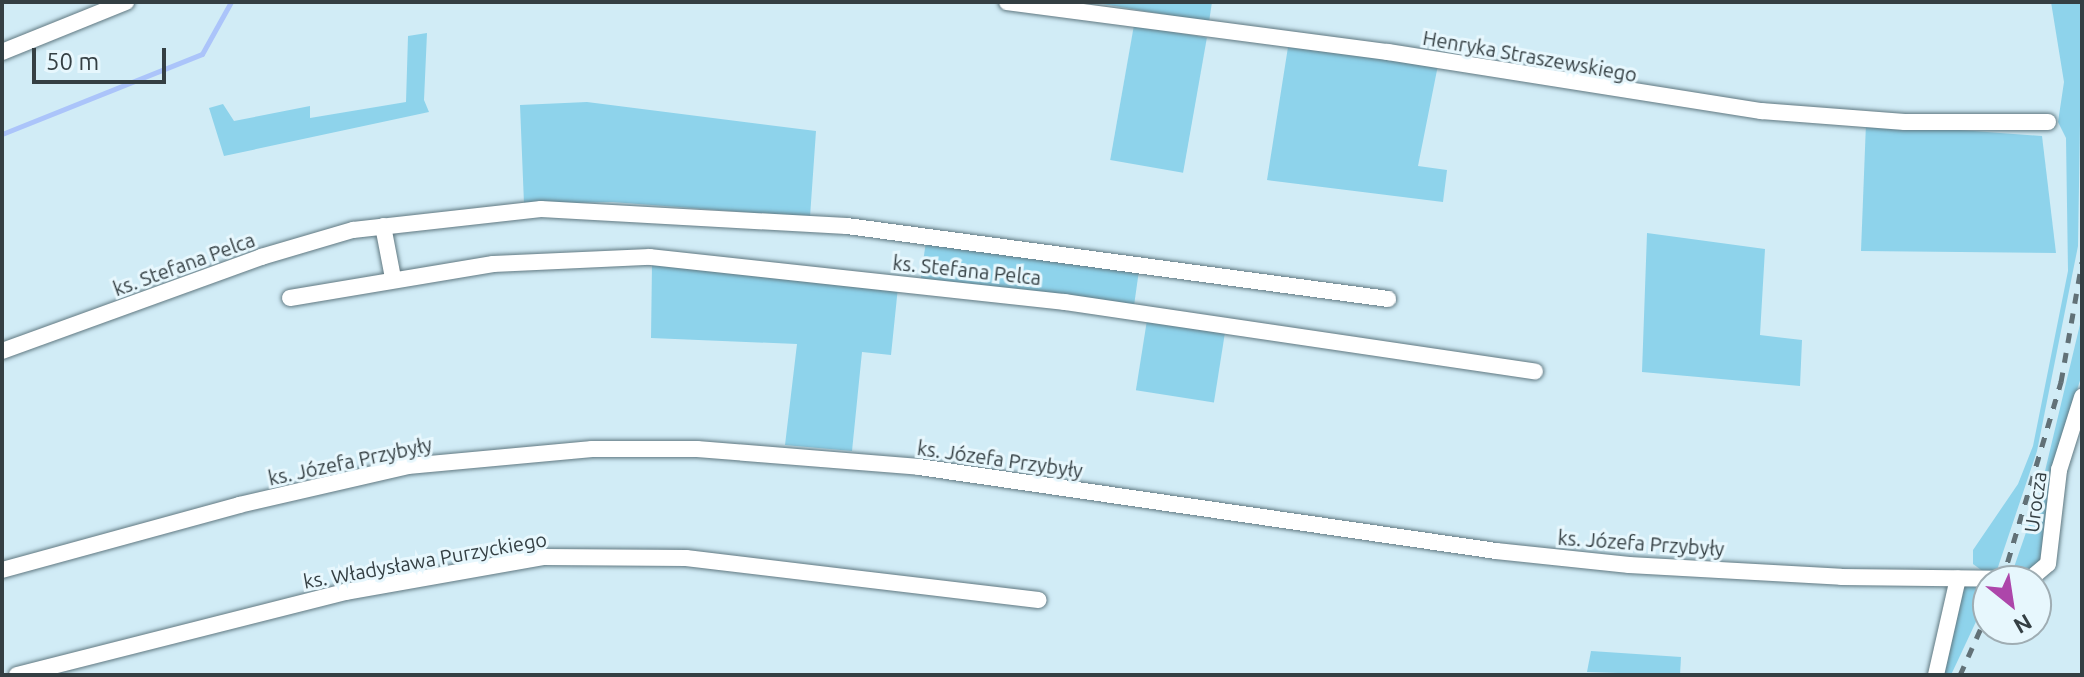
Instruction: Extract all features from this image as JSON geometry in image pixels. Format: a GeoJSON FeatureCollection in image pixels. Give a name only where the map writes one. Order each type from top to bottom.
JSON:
{"type":"FeatureCollection","features":[{"type":"Feature","properties":{"kind":"street"},"geometry":{"type":"LineString","coordinates":[[2,52],[126,2]]}},
{"type":"Feature","properties":{"kind":"street","name":"Henryka Straszewskiego"},"geometry":{"type":"LineString","coordinates":[[1007,2],[1388,52],[1761,111],[1905,122],[2048,122]]}},
{"type":"Feature","properties":{"kind":"street","name":"ks. Stefana Pelca"},"geometry":{"type":"LineString","coordinates":[[2,351],[261,257],[383,226],[541,209],[761,217],[1388,299]]}},
{"type":"Feature","properties":{"kind":"street"},"geometry":{"type":"LineString","coordinates":[[383,226],[393,278]]}},
{"type":"Feature","properties":{"kind":"street","name":"ks. Stefana Pelca"},"geometry":{"type":"LineString","coordinates":[[290,298],[393,278],[493,264],[650,257],[1065,302],[1535,371]]}},
{"type":"Feature","properties":{"kind":"street","name":"Urocza"},"geometry":{"type":"LineString","coordinates":[[2047,565],[2059,470],[2082,397]]}},
{"type":"Feature","properties":{"kind":"street","name":"ks. Józefa Przybyły"},"geometry":{"type":"LineString","coordinates":[[2,570],[239,505],[408,466],[592,449],[697,449],[919,467],[1629,565],[1972,579]]}},
{"type":"Feature","properties":{"kind":"street","name":"ks. Władysława Purzyckiego"},"geometry":{"type":"LineString","coordinates":[[17,675],[345,592],[543,557],[686,558],[1039,600]]}},
{"type":"Feature","properties":{"kind":"street"},"geometry":{"type":"LineString","coordinates":[[1936,675],[1958,578]]}},
{"type":"Feature","properties":{"kind":"shaded area"},"geometry":{"type":"Polygon","coordinates":[[[1091,2],[1212,2],[1209,22],[1091,2]]]}},
{"type":"Feature","properties":{"kind":"shaded area"},"geometry":{"type":"Polygon","coordinates":[[[2051,2],[2082,2],[2078,246],[2037,451],[1999,565],[1974,565],[1973,550],[2018,484],[2033,446],[2068,271],[2066,138],[2058,122],[2064,82],[2051,2]]]}},
{"type":"Feature","properties":{"kind":"shaded area"},"geometry":{"type":"Polygon","coordinates":[[[1134,25],[1207,38],[1183,173],[1110,160],[1134,25]]]}},
{"type":"Feature","properties":{"kind":"shaded area"},"geometry":{"type":"Polygon","coordinates":[[[427,33],[424,100],[429,112],[224,156],[209,108],[223,104],[234,121],[310,106],[310,118],[406,102],[408,36],[427,33]]]}},
{"type":"Feature","properties":{"kind":"shaded area"},"geometry":{"type":"Polygon","coordinates":[[[1288,47],[1438,65],[1418,166],[1447,170],[1443,202],[1267,180],[1288,47]]]}},
{"type":"Feature","properties":{"kind":"shaded area"},"geometry":{"type":"Polygon","coordinates":[[[587,102],[816,131],[810,217],[612,202],[524,204],[520,105],[587,102]]]}},
{"type":"Feature","properties":{"kind":"shaded area"},"geometry":{"type":"Polygon","coordinates":[[[1866,123],[2042,136],[2056,253],[1861,251],[1866,123]]]}},
{"type":"Feature","properties":{"kind":"shaded area"},"geometry":{"type":"Polygon","coordinates":[[[1647,233],[1765,249],[1760,335],[1802,340],[1800,386],[1642,372],[1647,233]]]}},
{"type":"Feature","properties":{"kind":"shaded area"},"geometry":{"type":"Polygon","coordinates":[[[926,241],[1139,271],[1134,309],[921,279],[926,241]]]}},
{"type":"Feature","properties":{"kind":"shaded area"},"geometry":{"type":"Polygon","coordinates":[[[652,264],[898,287],[891,355],[862,352],[852,451],[785,445],[797,344],[651,338],[652,264]]]}},
{"type":"Feature","properties":{"kind":"shaded area"},"geometry":{"type":"Polygon","coordinates":[[[2082,316],[2082,374],[2064,432],[2040,560],[2035,565],[2015,565],[2040,492],[2082,316]]]}},
{"type":"Feature","properties":{"kind":"shaded area"},"geometry":{"type":"Polygon","coordinates":[[[1147,320],[1225,332],[1214,402],[1136,390],[1147,320]]]}},
{"type":"Feature","properties":{"kind":"shaded area"},"geometry":{"type":"Polygon","coordinates":[[[1966,585],[1972,585],[1972,630],[1951,675],[1944,675],[1961,593],[1966,585]]]}},
{"type":"Feature","properties":{"kind":"shaded area"},"geometry":{"type":"Polygon","coordinates":[[[1591,651],[1681,657],[1680,675],[1587,672],[1591,651]]]}},
{"type":"Feature","properties":{"kind":"waterway"},"geometry":{"type":"LineString","coordinates":[[2,134],[202,54],[231,2]]}},
{"type":"Feature","properties":{"kind":"railway"},"geometry":{"type":"LineString","coordinates":[[2007,565],[2061,382],[2082,262]]}},
{"type":"Feature","properties":{"kind":"railway"},"geometry":{"type":"LineString","coordinates":[[1960,675],[1973,645]]}}]}
